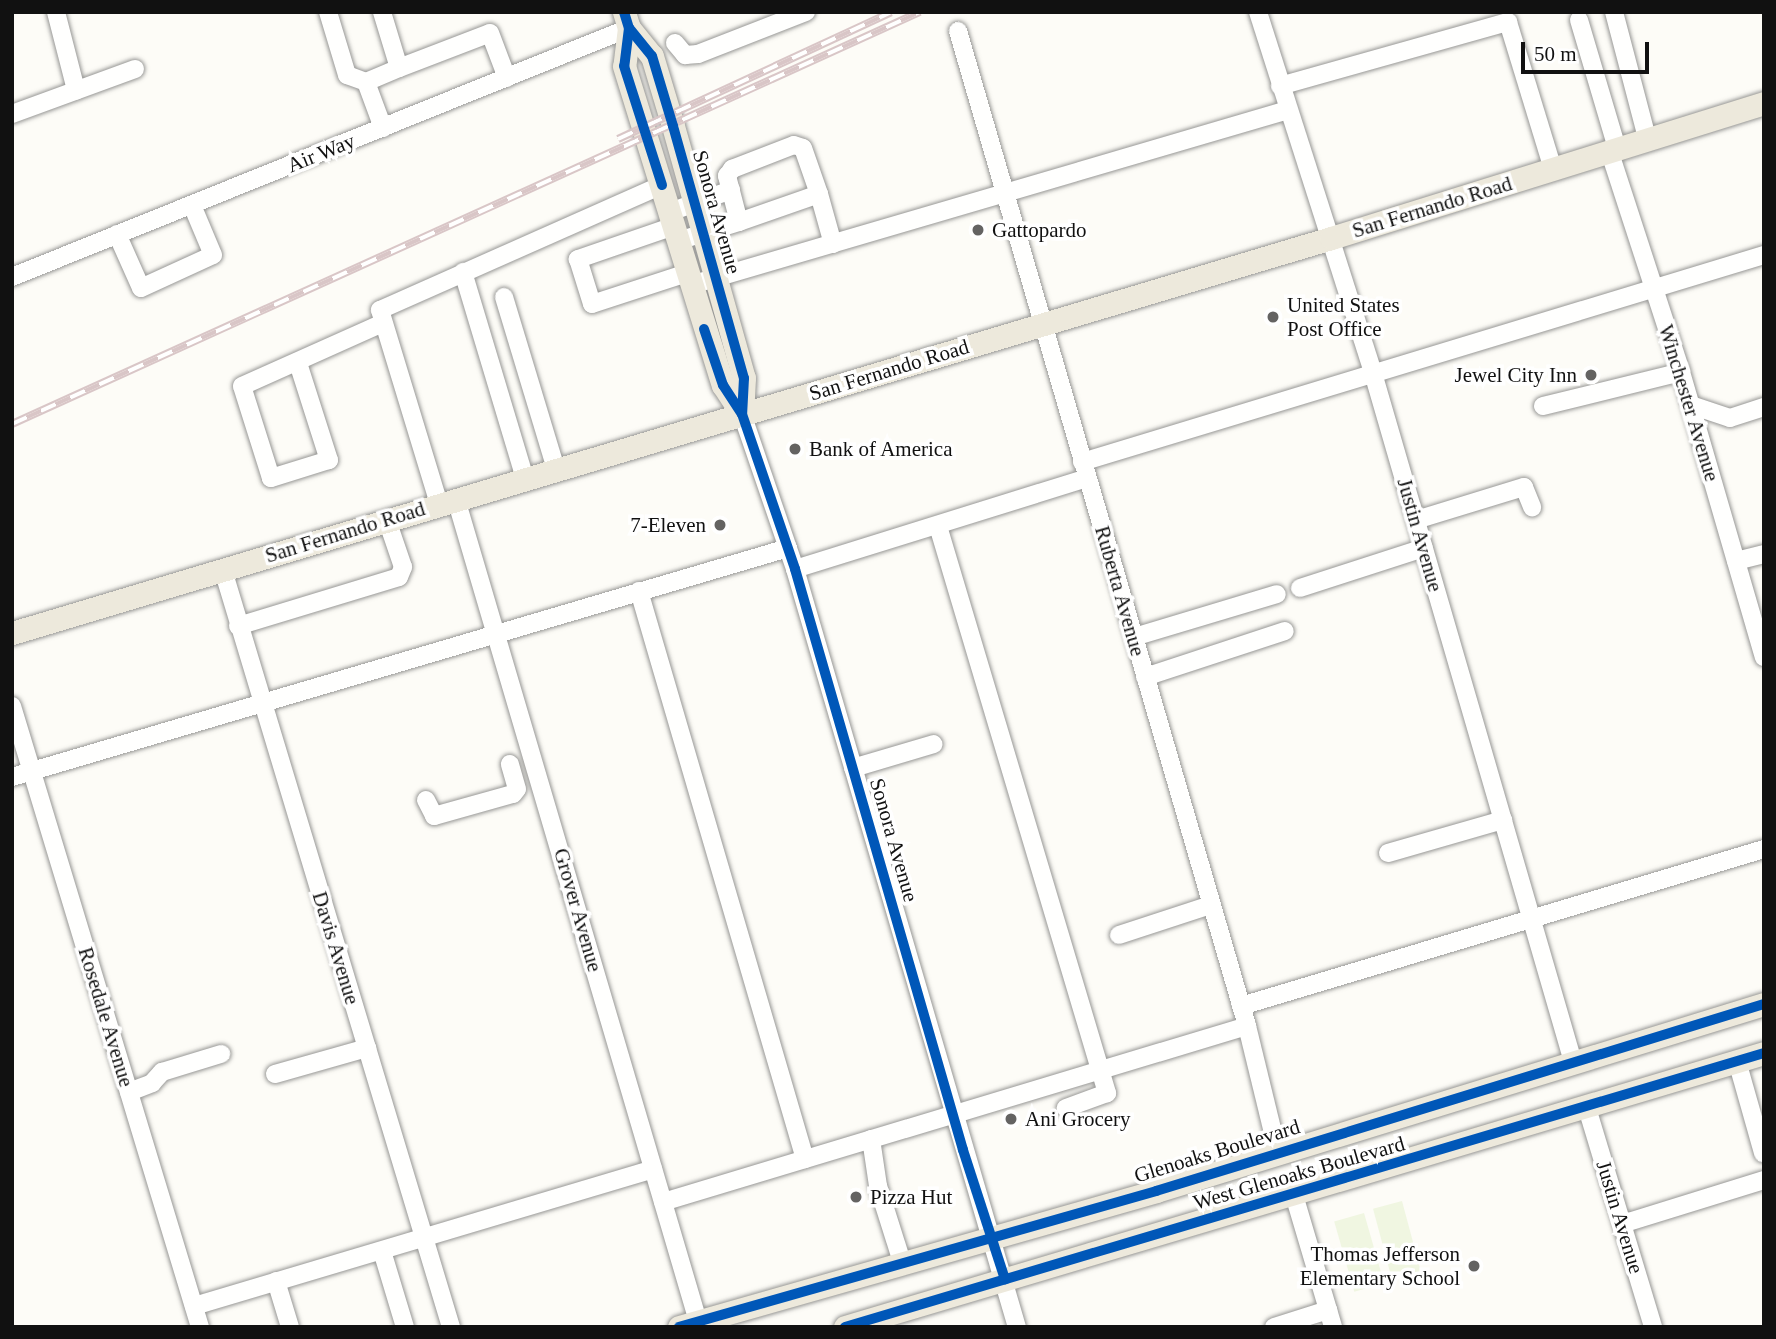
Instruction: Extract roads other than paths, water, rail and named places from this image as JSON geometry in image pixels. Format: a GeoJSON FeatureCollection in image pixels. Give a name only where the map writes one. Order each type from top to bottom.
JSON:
{"type":"FeatureCollection","features":[{"type":"Feature","properties":{"kind":"main road","name":"Sonora Avenue"},"geometry":{"type":"LineString","coordinates":[[627,20],[624,66],[662,185],[685,223]]}},
{"type":"Feature","properties":{"kind":"main road","name":"Sonora Avenue"},"geometry":{"type":"LineString","coordinates":[[627,20],[652,56],[685,223],[723,385],[742,414]]}},
{"type":"Feature","properties":{"kind":"main road","name":"San Fernando Road"},"geometry":{"type":"LineString","coordinates":[[12,633],[1331,238],[1764,103]]}},
{"type":"Feature","properties":{"kind":"main road","name":"Sonora Avenue"},"geometry":{"type":"LineString","coordinates":[[699,279],[724,312],[744,378],[742,414]]}},
{"type":"Feature","properties":{"kind":"main road","name":"Glenoaks Boulevard"},"geometry":{"type":"LineString","coordinates":[[688,1324],[1278,1153],[1764,1004]]}},
{"type":"Feature","properties":{"kind":"main road","name":"West Glenoaks Boulevard"},"geometry":{"type":"LineString","coordinates":[[845,1327],[1587,1108],[1764,1053]]}},
{"type":"Feature","properties":{"kind":"street"},"geometry":{"type":"LineString","coordinates":[[56,12],[76,90]]}},
{"type":"Feature","properties":{"kind":"street"},"geometry":{"type":"LineString","coordinates":[[328,12],[347,75],[366,82],[490,33],[506,78]]}},
{"type":"Feature","properties":{"kind":"street"},"geometry":{"type":"LineString","coordinates":[[382,12],[399,68]]}},
{"type":"Feature","properties":{"kind":"street"},"geometry":{"type":"LineString","coordinates":[[676,43],[685,55],[698,54],[806,12]]}},
{"type":"Feature","properties":{"kind":"street","name":"Justin Avenue"},"geometry":{"type":"LineString","coordinates":[[1258,12],[1373,373],[1573,1062]]}},
{"type":"Feature","properties":{"kind":"street"},"geometry":{"type":"LineString","coordinates":[[1614,12],[1615,30],[1647,138]]}},
{"type":"Feature","properties":{"kind":"street","name":"Air Way"},"geometry":{"type":"LineString","coordinates":[[12,277],[506,78],[627,20]]}},
{"type":"Feature","properties":{"kind":"street","name":"Winchester Avenue"},"geometry":{"type":"LineString","coordinates":[[1579,20],[1613,149],[1764,657]]}},
{"type":"Feature","properties":{"kind":"street"},"geometry":{"type":"LineString","coordinates":[[1280,86],[1508,22],[1553,169]]}},
{"type":"Feature","properties":{"kind":"street","name":"Ruberta Avenue"},"geometry":{"type":"LineString","coordinates":[[958,31],[1003,194],[1247,1026],[1278,1153]]}},
{"type":"Feature","properties":{"kind":"street"},"geometry":{"type":"LineString","coordinates":[[12,114],[135,69]]}},
{"type":"Feature","properties":{"kind":"street"},"geometry":{"type":"LineString","coordinates":[[366,82],[383,128]]}},
{"type":"Feature","properties":{"kind":"street"},"geometry":{"type":"LineString","coordinates":[[731,190],[685,223],[578,259],[592,304],[832,244],[1288,110]]}},
{"type":"Feature","properties":{"kind":"street"},"geometry":{"type":"LineString","coordinates":[[739,222],[727,176],[732,169],[794,145],[803,148],[832,244]]}},
{"type":"Feature","properties":{"kind":"street"},"geometry":{"type":"LineString","coordinates":[[298,363],[329,460],[271,478],[242,386],[383,323],[380,310],[662,185]]}},
{"type":"Feature","properties":{"kind":"street"},"geometry":{"type":"LineString","coordinates":[[685,223],[739,222],[819,194]]}},
{"type":"Feature","properties":{"kind":"street"},"geometry":{"type":"LineString","coordinates":[[117,234],[141,288],[213,255],[192,205]]}},
{"type":"Feature","properties":{"kind":"street"},"geometry":{"type":"LineString","coordinates":[[795,569],[938,526],[1085,470],[1373,373],[1764,255]]}},
{"type":"Feature","properties":{"kind":"street"},"geometry":{"type":"LineString","coordinates":[[463,272],[525,479]]}},
{"type":"Feature","properties":{"kind":"street"},"geometry":{"type":"LineString","coordinates":[[504,297],[556,469]]}},
{"type":"Feature","properties":{"kind":"street","name":"Grover Avenue"},"geometry":{"type":"LineString","coordinates":[[383,323],[497,632],[663,1202],[688,1324]]}},
{"type":"Feature","properties":{"kind":"street"},"geometry":{"type":"LineString","coordinates":[[1544,406],[1681,372]]}},
{"type":"Feature","properties":{"kind":"street"},"geometry":{"type":"LineString","coordinates":[[1691,405],[1730,418],[1764,407]]}},
{"type":"Feature","properties":{"kind":"street","name":"Sonora Avenue"},"geometry":{"type":"LineString","coordinates":[[742,414],[795,569],[1017,1327]]}},
{"type":"Feature","properties":{"kind":"street"},"geometry":{"type":"LineString","coordinates":[[1416,520],[1524,487],[1532,507]]}},
{"type":"Feature","properties":{"kind":"street"},"geometry":{"type":"LineString","coordinates":[[238,626],[399,577],[403,567],[387,520]]}},
{"type":"Feature","properties":{"kind":"street"},"geometry":{"type":"LineString","coordinates":[[938,526],[1105,1095],[1066,1108]]}},
{"type":"Feature","properties":{"kind":"street"},"geometry":{"type":"LineString","coordinates":[[12,776],[788,548]]}},
{"type":"Feature","properties":{"kind":"street"},"geometry":{"type":"LineString","coordinates":[[1300,588],[1424,548]]}},
{"type":"Feature","properties":{"kind":"street"},"geometry":{"type":"LineString","coordinates":[[1736,562],[1764,554]]}},
{"type":"Feature","properties":{"kind":"street","name":"Davis Avenue"},"geometry":{"type":"LineString","coordinates":[[223,570],[451,1327]]}},
{"type":"Feature","properties":{"kind":"street"},"geometry":{"type":"LineString","coordinates":[[639,591],[805,1158]]}},
{"type":"Feature","properties":{"kind":"street"},"geometry":{"type":"LineString","coordinates":[[1134,637],[1277,594]]}},
{"type":"Feature","properties":{"kind":"street"},"geometry":{"type":"LineString","coordinates":[[1145,677],[1285,631]]}},
{"type":"Feature","properties":{"kind":"street","name":"Rosedale Avenue"},"geometry":{"type":"LineString","coordinates":[[12,706],[15,727],[31,771],[200,1327]]}},
{"type":"Feature","properties":{"kind":"street"},"geometry":{"type":"LineString","coordinates":[[853,768],[934,744]]}},
{"type":"Feature","properties":{"kind":"street"},"geometry":{"type":"LineString","coordinates":[[426,800],[434,816],[513,794],[512,771],[538,771]]}},
{"type":"Feature","properties":{"kind":"street"},"geometry":{"type":"LineString","coordinates":[[1388,853],[1503,820]]}},
{"type":"Feature","properties":{"kind":"street"},"geometry":{"type":"LineString","coordinates":[[1241,1006],[1764,849]]}},
{"type":"Feature","properties":{"kind":"street"},"geometry":{"type":"LineString","coordinates":[[1119,935],[1211,905]]}},
{"type":"Feature","properties":{"kind":"street"},"geometry":{"type":"LineString","coordinates":[[663,1202],[1247,1026]]}},
{"type":"Feature","properties":{"kind":"street"},"geometry":{"type":"LineString","coordinates":[[275,1074],[367,1048]]}},
{"type":"Feature","properties":{"kind":"street"},"geometry":{"type":"LineString","coordinates":[[129,1092],[152,1083],[162,1072],[221,1054]]}},
{"type":"Feature","properties":{"kind":"street"},"geometry":{"type":"LineString","coordinates":[[1737,1061],[1763,1153]]}},
{"type":"Feature","properties":{"kind":"street","name":"Justin Avenue"},"geometry":{"type":"LineString","coordinates":[[1587,1108],[1653,1327]]}},
{"type":"Feature","properties":{"kind":"street"},"geometry":{"type":"LineString","coordinates":[[871,1139],[878,1186],[902,1262]]}},
{"type":"Feature","properties":{"kind":"street"},"geometry":{"type":"LineString","coordinates":[[194,1306],[653,1169]]}},
{"type":"Feature","properties":{"kind":"street"},"geometry":{"type":"LineString","coordinates":[[1622,1224],[1764,1180]]}},
{"type":"Feature","properties":{"kind":"street"},"geometry":{"type":"LineString","coordinates":[[1274,1327],[1331,1318],[1294,1195]]}},
{"type":"Feature","properties":{"kind":"street"},"geometry":{"type":"LineString","coordinates":[[382,1251],[405,1327]]}},
{"type":"Feature","properties":{"kind":"street"},"geometry":{"type":"LineString","coordinates":[[276,1281],[290,1327]]}},
{"type":"Feature","properties":{"kind":"railway"},"geometry":{"type":"LineString","coordinates":[[618,139],[891,12]]}},
{"type":"Feature","properties":{"kind":"railway"},"geometry":{"type":"LineString","coordinates":[[12,424],[920,12]]}},
{"type":"Feature","properties":{"kind":"place","name":"Gattopardo"},"geometry":{"type":"Point","coordinates":[978,230]}},
{"type":"Feature","properties":{"kind":"place","name":"United States Post Office"},"geometry":{"type":"Point","coordinates":[1273,317]}},
{"type":"Feature","properties":{"kind":"place","name":"Jewel City Inn"},"geometry":{"type":"Point","coordinates":[1591,375]}},
{"type":"Feature","properties":{"kind":"place","name":"Bank of America"},"geometry":{"type":"Point","coordinates":[795,449]}},
{"type":"Feature","properties":{"kind":"place","name":"7-Eleven"},"geometry":{"type":"Point","coordinates":[720,525]}},
{"type":"Feature","properties":{"kind":"place","name":"Ani Grocery"},"geometry":{"type":"Point","coordinates":[1011,1119]}},
{"type":"Feature","properties":{"kind":"place","name":"Pizza Hut"},"geometry":{"type":"Point","coordinates":[856,1197]}},
{"type":"Feature","properties":{"kind":"place","name":"Thomas Jefferson Elementary School"},"geometry":{"type":"Point","coordinates":[1474,1266]}}]}
